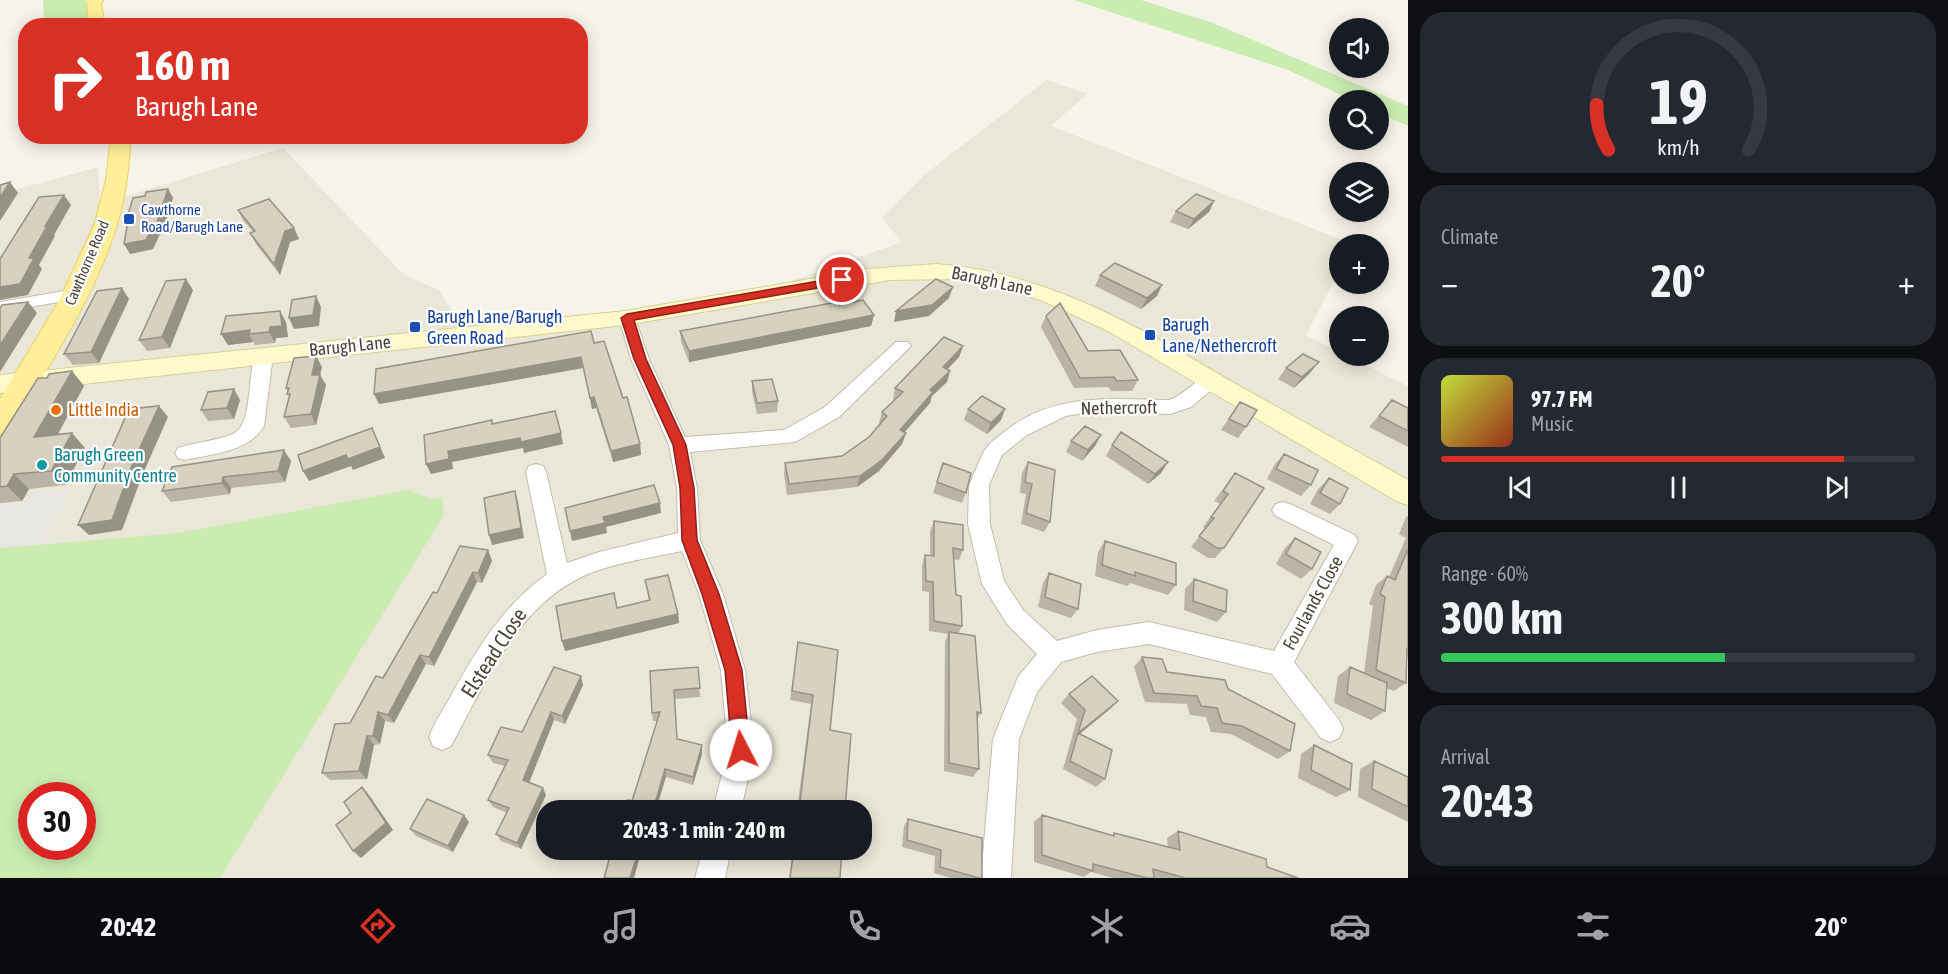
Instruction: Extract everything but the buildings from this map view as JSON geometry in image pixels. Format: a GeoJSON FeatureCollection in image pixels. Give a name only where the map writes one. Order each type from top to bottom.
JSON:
{"type":"FeatureCollection","features":[{"type":"Feature","properties":{"kind":"main road"},"geometry":{"type":"LineString","coordinates":[[96,0],[94,4],[96,18]]}},
{"type":"Feature","properties":{"kind":"main road","name":"Cawthorne Road"},"geometry":{"type":"LineString","coordinates":[[0,423],[13,382],[76,294],[106,222],[121,144]]}},
{"type":"Feature","properties":{"kind":"main road","name":"Barugh Lane"},"geometry":{"type":"LineString","coordinates":[[13,382],[627,318],[876,274],[919,269],[983,276],[1044,293],[1085,310],[1141,339],[1338,456],[1408,494]]}},
{"type":"Feature","properties":{"kind":"street"},"geometry":{"type":"LineString","coordinates":[[0,307],[76,294]]}},
{"type":"Feature","properties":{"kind":"street"},"geometry":{"type":"LineString","coordinates":[[627,318],[640,359],[680,445],[687,488],[690,540],[711,594],[733,670],[741,750],[729,800]]}},
{"type":"Feature","properties":{"kind":"street"},"geometry":{"type":"LineString","coordinates":[[680,445],[789,437],[832,412],[902,346]]}},
{"type":"Feature","properties":{"kind":"street"},"geometry":{"type":"LineString","coordinates":[[185,453],[241,439],[254,426],[264,355]]}},
{"type":"Feature","properties":{"kind":"street","name":"Nethercroft"},"geometry":{"type":"LineString","coordinates":[[1053,653],[1015,617],[993,584],[979,524],[979,485],[994,451],[1020,430],[1062,410],[1089,405],[1151,409],[1170,407],[1184,402],[1211,381]]}},
{"type":"Feature","properties":{"kind":"street"},"geometry":{"type":"LineString","coordinates":[[536,472],[559,579]]}},
{"type":"Feature","properties":{"kind":"street","name":"Fourlands Close"},"geometry":{"type":"LineString","coordinates":[[1280,664],[1350,534],[1283,510]]}},
{"type":"Feature","properties":{"kind":"street","name":"Elstead Close"},"geometry":{"type":"LineString","coordinates":[[442,738],[501,636],[527,602],[559,579],[585,566],[690,540]]}},
{"type":"Feature","properties":{"kind":"street","name":"Fourlands Close"},"geometry":{"type":"LineString","coordinates":[[1053,653],[1097,641],[1149,633],[1280,664],[1330,729]]}},
{"type":"Feature","properties":{"kind":"street"},"geometry":{"type":"LineString","coordinates":[[996,878],[1006,739],[1027,685],[1053,653]]}},
{"type":"Feature","properties":{"kind":"street"},"geometry":{"type":"LineString","coordinates":[[710,878],[714,860]]}},
{"type":"Feature","properties":{"kind":"shaded area"},"geometry":{"type":"Polygon","coordinates":[[[1047,80],[1087,94],[1051,126],[1329,235],[1329,291],[1306,335],[1329,347],[1329,366],[1367,366],[1408,386],[1408,878],[0,878],[0,194],[98,167],[100,204],[283,148],[404,275],[439,290],[456,317],[474,323],[611,312],[720,297],[788,282],[902,242],[882,218],[924,175],[1047,80]]]}},
{"type":"Feature","properties":{"kind":"shaded area"},"geometry":{"type":"Polygon","coordinates":[[[70,491],[41,544],[0,548],[0,506],[25,503],[30,495],[70,491]]]}},
{"type":"Feature","properties":{"kind":"green space"},"geometry":{"type":"Polygon","coordinates":[[[43,0],[86,0],[87,18],[44,18],[43,0]]]}},
{"type":"Feature","properties":{"kind":"green space"},"geometry":{"type":"Polygon","coordinates":[[[1074,0],[1141,0],[1213,23],[1329,72],[1329,78],[1342,78],[1370,90],[1331,90],[1288,70],[1074,0]]]}},
{"type":"Feature","properties":{"kind":"green space"},"geometry":{"type":"Polygon","coordinates":[[[1389,98],[1408,106],[1408,126],[1389,117],[1389,98]]]}},
{"type":"Feature","properties":{"kind":"green space"},"geometry":{"type":"Polygon","coordinates":[[[408,490],[432,499],[442,497],[444,515],[220,878],[0,878],[0,548],[178,533],[408,490]]]}},
{"type":"Feature","properties":{"kind":"place","name":"Cawthorne Road/Barugh Lane"},"geometry":{"type":"Point","coordinates":[129,219]}},
{"type":"Feature","properties":{"kind":"place","name":"Barugh Lane/Barugh Green Road"},"geometry":{"type":"Point","coordinates":[415,327]}},
{"type":"Feature","properties":{"kind":"place","name":"Barugh Lane/Nethercroft"},"geometry":{"type":"Point","coordinates":[1150,335]}},
{"type":"Feature","properties":{"kind":"place","name":"Little India"},"geometry":{"type":"Point","coordinates":[56,410]}},
{"type":"Feature","properties":{"kind":"place","name":"Barugh Green Community Centre"},"geometry":{"type":"Point","coordinates":[42,465]}},
{"type":"Feature","properties":{"kind":"route"},"geometry":{"type":"LineString","coordinates":[[741,750],[733,670],[711,594],[690,540],[687,488],[680,445],[640,359],[627,318],[842,280]]}}]}
